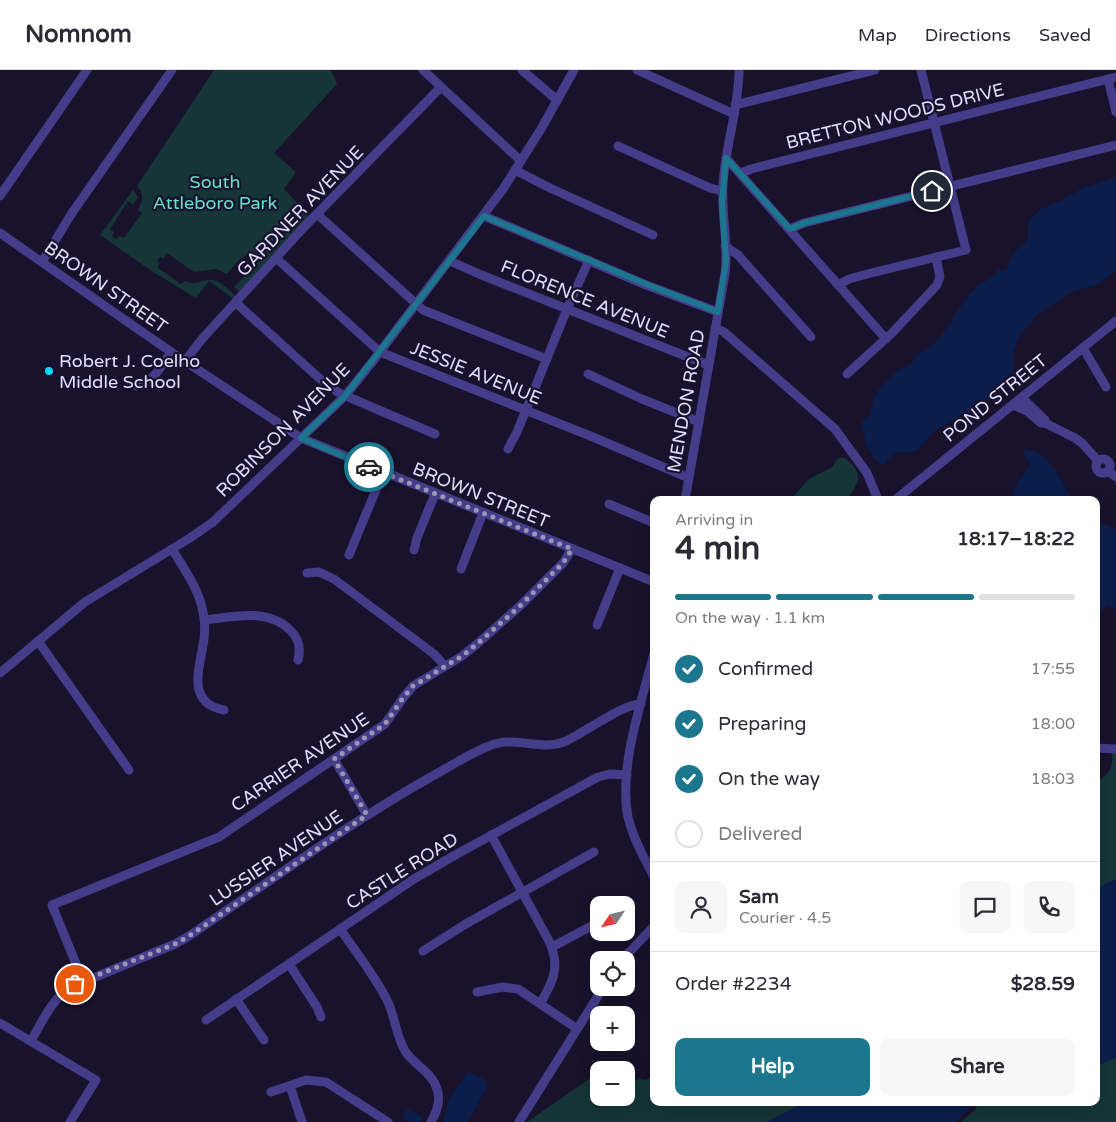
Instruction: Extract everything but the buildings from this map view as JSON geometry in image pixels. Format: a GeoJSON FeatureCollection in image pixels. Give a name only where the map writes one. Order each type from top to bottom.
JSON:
{"type":"FeatureCollection","features":[{"type":"Feature","properties":{"kind":"street"},"geometry":{"type":"LineString","coordinates":[[0,196],[87,70]]}},
{"type":"Feature","properties":{"kind":"street"},"geometry":{"type":"LineString","coordinates":[[42,262],[72,213],[172,70]]}},
{"type":"Feature","properties":{"kind":"street"},"geometry":{"type":"LineString","coordinates":[[422,70],[521,161]]}},
{"type":"Feature","properties":{"kind":"street"},"geometry":{"type":"LineString","coordinates":[[522,70],[557,100]]}},
{"type":"Feature","properties":{"kind":"street","name":"ROBINSON AVENUE"},"geometry":{"type":"LineString","coordinates":[[0,673],[85,602],[206,528],[222,515],[345,396],[484,216],[521,161],[574,70]]}},
{"type":"Feature","properties":{"kind":"street"},"geometry":{"type":"LineString","coordinates":[[637,70],[734,110],[875,70]]}},
{"type":"Feature","properties":{"kind":"street","name":"MENDON ROAD"},"geometry":{"type":"LineString","coordinates":[[686,496],[726,268],[722,191],[738,70]]}},
{"type":"Feature","properties":{"kind":"street"},"geometry":{"type":"LineString","coordinates":[[838,285],[858,277],[966,250],[920,70]]}},
{"type":"Feature","properties":{"kind":"street"},"geometry":{"type":"LineString","coordinates":[[1112,78],[1116,111]]}},
{"type":"Feature","properties":{"kind":"street","name":"BRETTON WOODS DRIVE"},"geometry":{"type":"LineString","coordinates":[[741,174],[751,169],[1112,78]]}},
{"type":"Feature","properties":{"kind":"street","name":"GARDNER AVENUE"},"geometry":{"type":"LineString","coordinates":[[186,362],[202,339],[276,258],[441,87]]}},
{"type":"Feature","properties":{"kind":"street"},"geometry":{"type":"LineString","coordinates":[[790,229],[804,223],[1116,145]]}},
{"type":"Feature","properties":{"kind":"street"},"geometry":{"type":"LineString","coordinates":[[618,146],[710,188],[722,191]]}},
{"type":"Feature","properties":{"kind":"street"},"geometry":{"type":"LineString","coordinates":[[726,158],[886,339]]}},
{"type":"Feature","properties":{"kind":"street"},"geometry":{"type":"LineString","coordinates":[[515,170],[653,235]]}},
{"type":"Feature","properties":{"kind":"street"},"geometry":{"type":"LineString","coordinates":[[318,214],[423,310],[547,360]]}},
{"type":"Feature","properties":{"kind":"street"},"geometry":{"type":"LineString","coordinates":[[484,216],[718,312]]}},
{"type":"Feature","properties":{"kind":"street","name":"BROWN STREET"},"geometry":{"type":"LineString","coordinates":[[0,233],[171,352],[301,438],[650,580]]}},
{"type":"Feature","properties":{"kind":"street"},"geometry":{"type":"LineString","coordinates":[[725,246],[738,254],[811,337]]}},
{"type":"Feature","properties":{"kind":"street"},"geometry":{"type":"LineString","coordinates":[[847,374],[886,339],[938,283],[939,274],[936,257]]}},
{"type":"Feature","properties":{"kind":"street","name":"JESSIE AVENUE"},"geometry":{"type":"LineString","coordinates":[[276,258],[380,352],[588,435],[689,478]]}},
{"type":"Feature","properties":{"kind":"street"},"geometry":{"type":"LineString","coordinates":[[508,449],[589,260]]}},
{"type":"Feature","properties":{"kind":"street","name":"FLORENCE AVENUE"},"geometry":{"type":"LineString","coordinates":[[450,261],[708,366]]}},
{"type":"Feature","properties":{"kind":"street"},"geometry":{"type":"LineString","coordinates":[[236,303],[319,378],[339,393],[435,434]]}},
{"type":"Feature","properties":{"kind":"street","name":"POND STREET"},"geometry":{"type":"LineString","coordinates":[[900,496],[1116,322]]}},
{"type":"Feature","properties":{"kind":"street"},"geometry":{"type":"LineString","coordinates":[[715,328],[724,332],[835,429],[867,473],[876,496]]}},
{"type":"Feature","properties":{"kind":"street"},"geometry":{"type":"LineString","coordinates":[[1083,348],[1106,387]]}},
{"type":"Feature","properties":{"kind":"street"},"geometry":{"type":"LineString","coordinates":[[136,386],[152,379],[171,352]]}},
{"type":"Feature","properties":{"kind":"street"},"geometry":{"type":"LineString","coordinates":[[588,374],[642,399],[699,422]]}},
{"type":"Feature","properties":{"kind":"street"},"geometry":{"type":"LineString","coordinates":[[1022,398],[1045,420],[1045,423]]}},
{"type":"Feature","properties":{"kind":"street"},"geometry":{"type":"LineString","coordinates":[[1013,404],[1027,411],[1041,423],[1045,423],[1075,438],[1098,461],[1096,467],[1098,471],[1102,473],[1108,471],[1116,477]]}},
{"type":"Feature","properties":{"kind":"street"},"geometry":{"type":"LineString","coordinates":[[348,555],[383,473]]}},
{"type":"Feature","properties":{"kind":"street"},"geometry":{"type":"LineString","coordinates":[[414,550],[417,538],[436,494]]}},
{"type":"Feature","properties":{"kind":"street"},"geometry":{"type":"LineString","coordinates":[[609,504],[650,521]]}},
{"type":"Feature","properties":{"kind":"street"},"geometry":{"type":"LineString","coordinates":[[461,569],[483,513]]}},
{"type":"Feature","properties":{"kind":"street"},"geometry":{"type":"LineString","coordinates":[[172,549],[197,592],[204,620],[204,640],[198,669],[198,684],[207,702],[215,708],[224,710]]}},
{"type":"Feature","properties":{"kind":"street","name":"CARRIER AVENUE"},"geometry":{"type":"LineString","coordinates":[[83,981],[52,906],[214,840],[385,724],[408,691],[470,650],[520,606],[566,560],[572,549]]}},
{"type":"Feature","properties":{"kind":"street"},"geometry":{"type":"LineString","coordinates":[[597,625],[620,568]]}},
{"type":"Feature","properties":{"kind":"street"},"geometry":{"type":"LineString","coordinates":[[307,573],[319,572],[334,579],[434,654],[445,666]]}},
{"type":"Feature","properties":{"kind":"street"},"geometry":{"type":"LineString","coordinates":[[204,620],[250,615],[271,618],[287,627],[295,636],[300,651],[298,660]]}},
{"type":"Feature","properties":{"kind":"street"},"geometry":{"type":"LineString","coordinates":[[38,641],[129,770]]}},
{"type":"Feature","properties":{"kind":"street"},"geometry":{"type":"LineString","coordinates":[[650,669],[629,757],[626,795],[629,819],[635,839],[650,869]]}},
{"type":"Feature","properties":{"kind":"street","name":"LUSSIER AVENUE"},"geometry":{"type":"LineString","coordinates":[[31,1041],[46,1014],[59,996],[69,988],[175,944],[189,936],[367,815],[490,745],[505,742],[544,746],[559,743],[572,738],[630,706],[641,704]]}},
{"type":"Feature","properties":{"kind":"street"},"geometry":{"type":"LineString","coordinates":[[1100,748],[1116,749]]}},
{"type":"Feature","properties":{"kind":"street"},"geometry":{"type":"LineString","coordinates":[[334,759],[367,815]]}},
{"type":"Feature","properties":{"kind":"street","name":"CASTLE ROAD"},"geometry":{"type":"LineString","coordinates":[[206,1020],[424,873],[598,777],[610,774],[627,775]]}},
{"type":"Feature","properties":{"kind":"street"},"geometry":{"type":"LineString","coordinates":[[491,835],[552,947],[555,959],[554,978],[540,1004]]}},
{"type":"Feature","properties":{"kind":"street"},"geometry":{"type":"LineString","coordinates":[[423,951],[464,924],[594,852]]}},
{"type":"Feature","properties":{"kind":"street"},"geometry":{"type":"LineString","coordinates":[[552,947],[590,927]]}},
{"type":"Feature","properties":{"kind":"street"},"geometry":{"type":"LineString","coordinates":[[340,929],[386,999],[393,1014],[401,1043],[407,1053],[429,1075],[436,1086],[439,1095],[436,1112],[431,1122]]}},
{"type":"Feature","properties":{"kind":"street"},"geometry":{"type":"LineString","coordinates":[[630,951],[650,930]]}},
{"type":"Feature","properties":{"kind":"street"},"geometry":{"type":"LineString","coordinates":[[288,964],[322,1017]]}},
{"type":"Feature","properties":{"kind":"street"},"geometry":{"type":"LineString","coordinates":[[477,992],[491,988],[513,988],[576,1028]]}},
{"type":"Feature","properties":{"kind":"street"},"geometry":{"type":"LineString","coordinates":[[519,1122],[598,996]]}},
{"type":"Feature","properties":{"kind":"street"},"geometry":{"type":"LineString","coordinates":[[236,999],[264,1040]]}},
{"type":"Feature","properties":{"kind":"street"},"geometry":{"type":"LineString","coordinates":[[0,1023],[96,1080],[70,1122]]}},
{"type":"Feature","properties":{"kind":"street"},"geometry":{"type":"LineString","coordinates":[[271,1092],[311,1080],[326,1082],[388,1122]]}},
{"type":"Feature","properties":{"kind":"street"},"geometry":{"type":"LineString","coordinates":[[290,1086],[302,1122]]}},
{"type":"Feature","properties":{"kind":"green space","name":"South Attleboro Park"},"geometry":{"type":"Polygon","coordinates":[[[214,70],[331,70],[337,84],[274,153],[296,172],[284,189],[309,215],[243,291],[240,292],[234,287],[262,259],[253,251],[239,260],[227,274],[216,269],[194,272],[167,253],[163,259],[160,257],[157,261],[160,263],[158,268],[181,284],[185,281],[197,283],[213,280],[223,285],[237,297],[235,300],[209,281],[196,298],[153,272],[100,235],[133,190],[138,197],[133,205],[128,201],[110,229],[114,232],[112,236],[116,239],[119,236],[124,238],[142,213],[138,210],[142,197],[141,191],[137,186],[214,70]]]}},
{"type":"Feature","properties":{"kind":"green space"},"geometry":{"type":"Polygon","coordinates":[[[838,458],[845,458],[855,468],[858,478],[857,483],[849,496],[794,496],[809,479],[832,467],[838,458]]]}},
{"type":"Feature","properties":{"kind":"green space"},"geometry":{"type":"Polygon","coordinates":[[[1113,749],[1116,749],[1116,881],[1100,895],[1100,779],[1109,772],[1113,749]]]}},
{"type":"Feature","properties":{"kind":"green space"},"geometry":{"type":"Polygon","coordinates":[[[1116,1051],[1116,1122],[961,1122],[976,1109],[976,1106],[1100,1106],[1100,1061],[1116,1051]]]}},
{"type":"Feature","properties":{"kind":"green space"},"geometry":{"type":"Polygon","coordinates":[[[590,1078],[590,1106],[635,1106],[635,1081],[639,1079],[646,1080],[650,1078],[650,1106],[820,1106],[778,1122],[527,1122],[590,1078]]]}},
{"type":"Feature","properties":{"kind":"water"},"geometry":{"type":"Polygon","coordinates":[[[1116,177],[1116,269],[1099,284],[1074,291],[1062,298],[1036,316],[1031,324],[1021,332],[1013,354],[1014,368],[1010,385],[977,409],[963,414],[933,432],[917,451],[895,453],[884,465],[879,463],[868,447],[862,422],[870,416],[874,398],[880,388],[894,374],[913,362],[915,357],[937,342],[967,297],[980,284],[995,276],[997,270],[1006,270],[1015,251],[1027,242],[1029,220],[1041,209],[1061,201],[1081,189],[1116,177]]]}},
{"type":"Feature","properties":{"kind":"water"},"geometry":{"type":"Polygon","coordinates":[[[1023,450],[1033,451],[1047,460],[1071,496],[1014,496],[1013,490],[1030,465],[1023,450]]]}},
{"type":"Feature","properties":{"kind":"water"},"geometry":{"type":"Polygon","coordinates":[[[1100,521],[1116,530],[1116,609],[1108,605],[1100,612],[1100,521]]]}},
{"type":"Feature","properties":{"kind":"water"},"geometry":{"type":"Polygon","coordinates":[[[1116,879],[1116,1058],[1100,1064],[1100,886],[1116,879]]]}},
{"type":"Feature","properties":{"kind":"water"},"geometry":{"type":"Polygon","coordinates":[[[468,1072],[484,1079],[487,1085],[486,1089],[467,1122],[443,1122],[449,1099],[468,1072]]]}},
{"type":"Feature","properties":{"kind":"water"},"geometry":{"type":"Polygon","coordinates":[[[797,1106],[971,1106],[956,1122],[767,1122],[797,1106]]]}},
{"type":"Feature","properties":{"kind":"water"},"geometry":{"type":"Polygon","coordinates":[[[407,1109],[423,1117],[420,1122],[412,1122],[402,1118],[407,1109]]]}},
{"type":"Feature","properties":{"kind":"way so far"},"geometry":{"type":"LineString","coordinates":[[75,984],[175,944],[189,936],[367,815],[334,759],[385,724],[413,686],[462,656],[477,644],[520,606],[570,554],[572,549],[369,467]]}},
{"type":"Feature","properties":{"kind":"place","name":"Robert J. Coelho Middle School"},"geometry":{"type":"Point","coordinates":[49,371]}},
{"type":"Feature","properties":{"kind":"route"},"geometry":{"type":"LineString","coordinates":[[369,467],[301,438],[345,396],[484,216],[718,312],[726,261],[722,203],[726,158],[790,229],[804,223],[932,191]]}}]}
